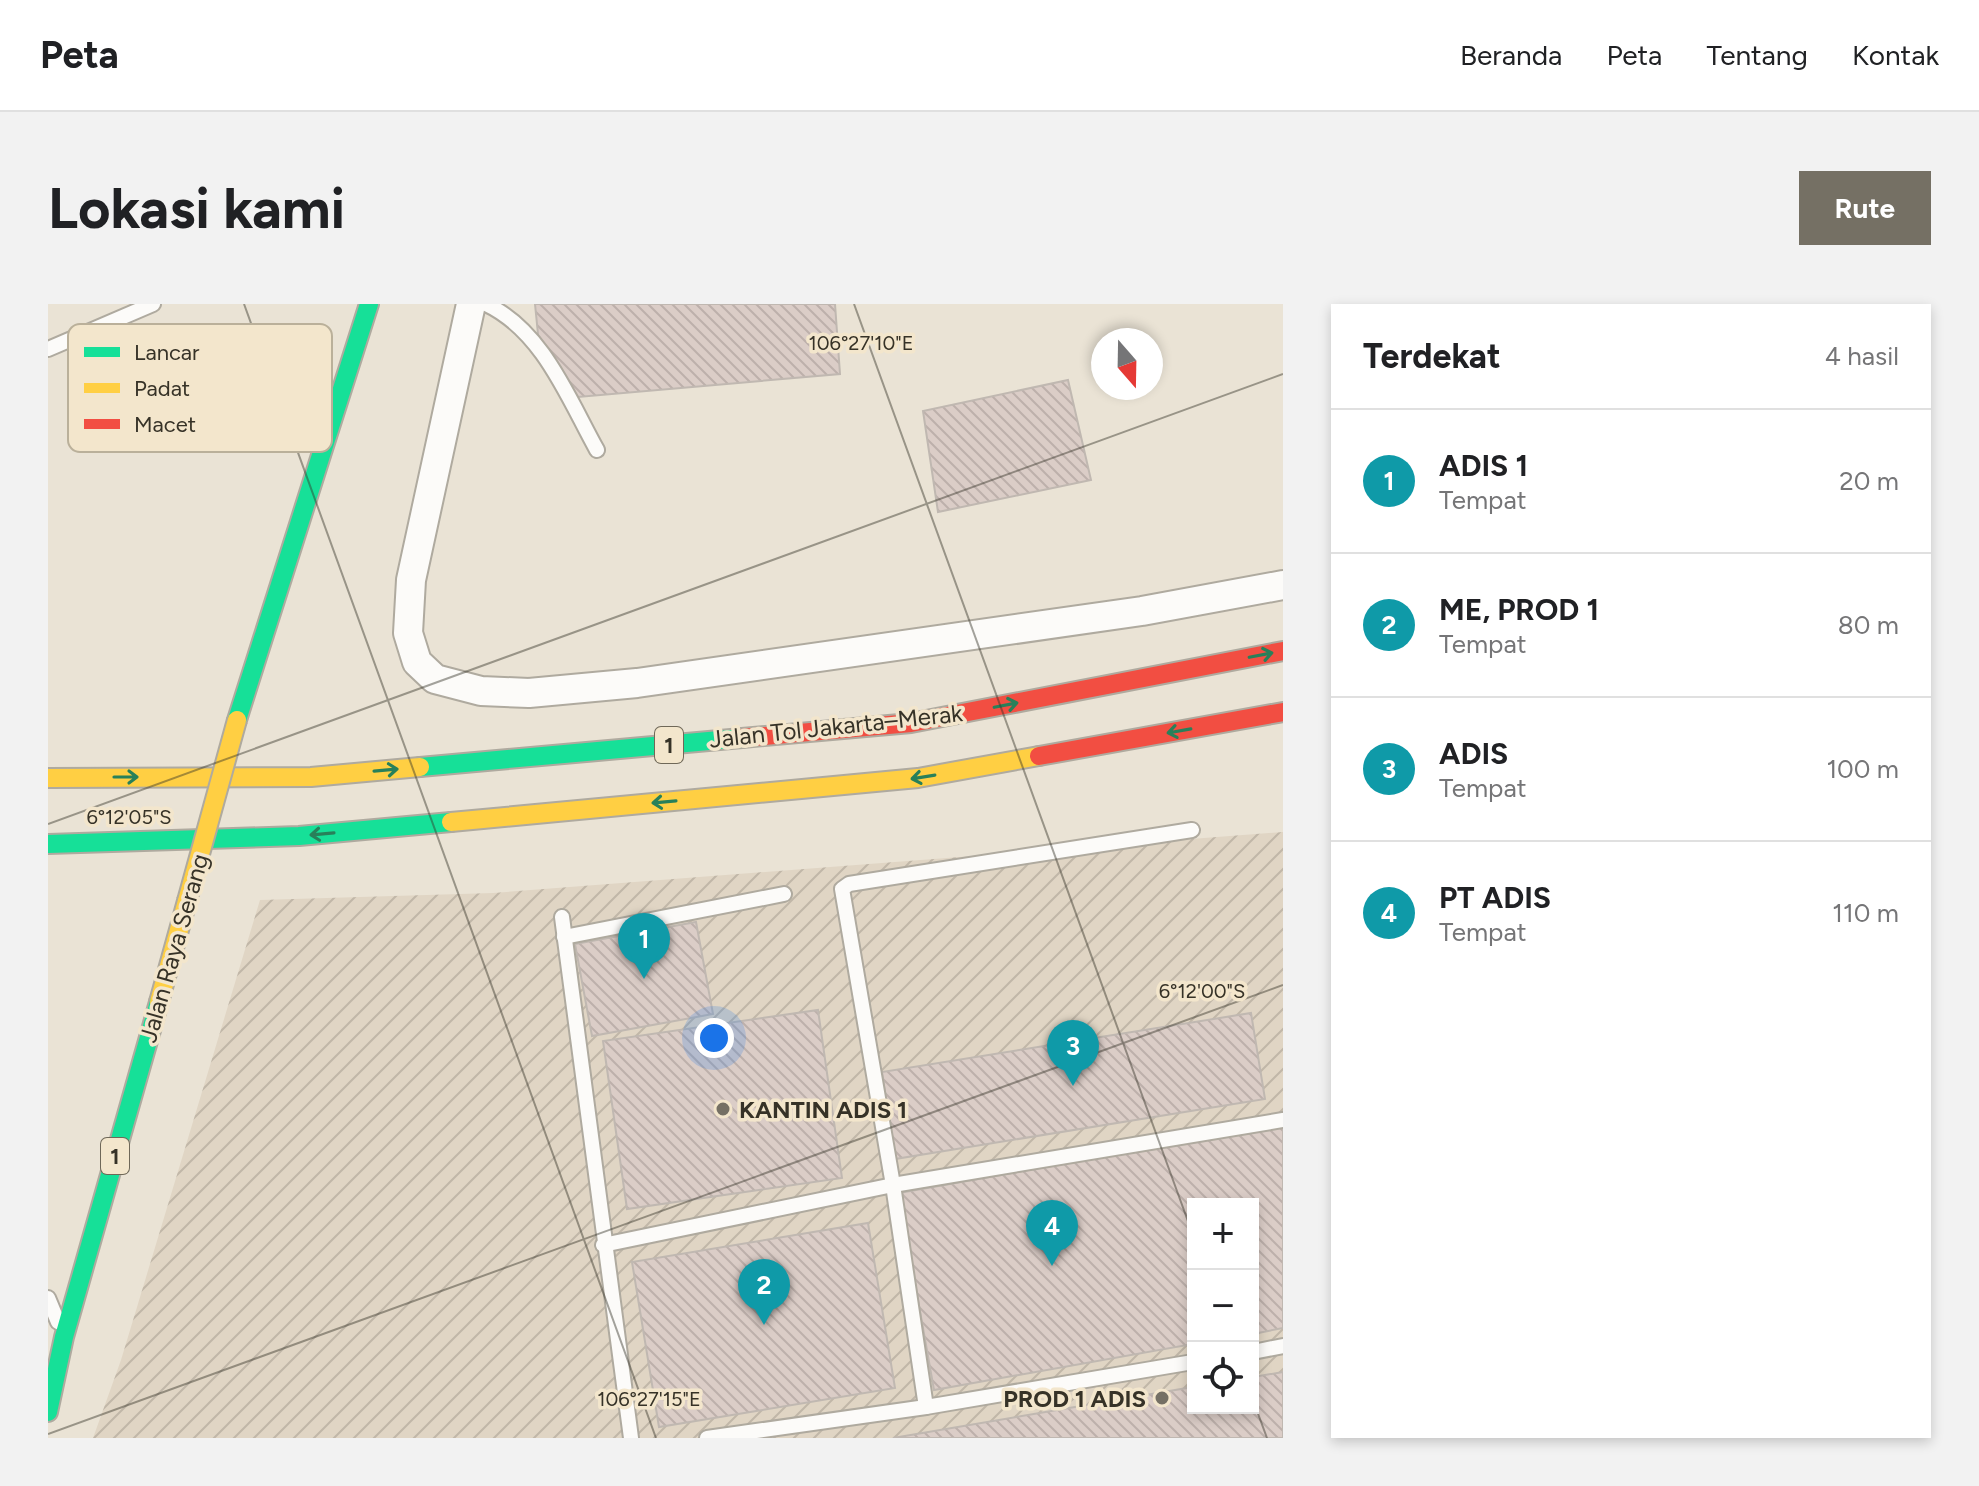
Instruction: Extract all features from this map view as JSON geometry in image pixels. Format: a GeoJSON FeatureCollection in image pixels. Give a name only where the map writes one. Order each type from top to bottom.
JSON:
{"type":"FeatureCollection","features":[{"type":"Feature","properties":{"kind":"highway","name":"Jalan Raya Serang"},"geometry":{"type":"LineString","coordinates":[[332,421],[369,304]]}},
{"type":"Feature","properties":{"kind":"highway","name":"Jalan Raya Serang"},"geometry":{"type":"LineString","coordinates":[[48,1412],[64,1337],[237,720],[322,452]]}},
{"type":"Feature","properties":{"kind":"highway","name":"Jalan Tol Jakarta–Merak"},"geometry":{"type":"LineString","coordinates":[[48,778],[311,777],[911,723],[1283,651]]}},
{"type":"Feature","properties":{"kind":"highway"},"geometry":{"type":"LineString","coordinates":[[48,844],[299,836],[918,778],[1283,712]]}},
{"type":"Feature","properties":{"kind":"street"},"geometry":{"type":"LineString","coordinates":[[471,304],[411,580],[408,633],[417,662],[435,679],[481,691],[529,693],[637,683],[1126,613],[1283,585]]}},
{"type":"Feature","properties":{"kind":"lane"},"geometry":{"type":"LineString","coordinates":[[106,324],[153,304]]}},
{"type":"Feature","properties":{"kind":"lane"},"geometry":{"type":"LineString","coordinates":[[486,304],[501,311],[550,364],[597,450]]}},
{"type":"Feature","properties":{"kind":"lane"},"geometry":{"type":"LineString","coordinates":[[48,349],[68,340]]}},
{"type":"Feature","properties":{"kind":"lane"},"geometry":{"type":"LineString","coordinates":[[926,1407],[893,1185],[842,889],[849,884],[1192,830]]}},
{"type":"Feature","properties":{"kind":"lane"},"geometry":{"type":"LineString","coordinates":[[564,937],[784,894]]}},
{"type":"Feature","properties":{"kind":"lane"},"geometry":{"type":"LineString","coordinates":[[562,917],[603,1245],[631,1438]]}},
{"type":"Feature","properties":{"kind":"lane"},"geometry":{"type":"LineString","coordinates":[[603,1245],[893,1185],[1283,1120]]}},
{"type":"Feature","properties":{"kind":"lane"},"geometry":{"type":"LineString","coordinates":[[48,1298],[64,1337]]}},
{"type":"Feature","properties":{"kind":"lane"},"geometry":{"type":"LineString","coordinates":[[1259,1351],[1283,1346]]}},
{"type":"Feature","properties":{"kind":"lane"},"geometry":{"type":"LineString","coordinates":[[707,1438],[926,1407],[1187,1363]]}},
{"type":"Feature","properties":{"kind":"shaded area"},"geometry":{"type":"Polygon","coordinates":[[[1283,832],[1283,1438],[93,1438],[121,1360],[260,900],[493,893],[1283,832]]]}},
{"type":"Feature","properties":{"kind":"building"},"geometry":{"type":"Polygon","coordinates":[[[535,304],[835,304],[840,374],[578,397],[552,356],[539,344],[535,304]]]}},
{"type":"Feature","properties":{"kind":"building"},"geometry":{"type":"Polygon","coordinates":[[[1068,380],[1091,480],[938,512],[923,411],[1068,380]]]}},
{"type":"Feature","properties":{"kind":"building"},"geometry":{"type":"Polygon","coordinates":[[[696,922],[713,1014],[592,1036],[575,944],[696,922]]]}},
{"type":"Feature","properties":{"kind":"building","name":"KANTIN ADIS 1"},"geometry":{"type":"Polygon","coordinates":[[[818,1010],[842,1178],[627,1209],[603,1041],[818,1010]]]}},
{"type":"Feature","properties":{"kind":"building"},"geometry":{"type":"Polygon","coordinates":[[[1251,1013],[1265,1099],[895,1159],[882,1072],[1251,1013]]]}},
{"type":"Feature","properties":{"kind":"building"},"geometry":{"type":"Polygon","coordinates":[[[1283,1125],[1283,1328],[1259,1333],[1259,1198],[1187,1198],[1187,1345],[934,1390],[899,1193],[1283,1125]]]}},
{"type":"Feature","properties":{"kind":"building"},"geometry":{"type":"Polygon","coordinates":[[[868,1223],[895,1388],[659,1427],[632,1262],[868,1223]]]}},
{"type":"Feature","properties":{"kind":"building","name":"PROD 1 ADIS"},"geometry":{"type":"Polygon","coordinates":[[[1283,1372],[1283,1438],[893,1438],[1187,1388],[1187,1414],[1259,1414],[1259,1376],[1283,1372]]]}},
{"type":"Feature","properties":{"kind":"traffic: fast"},"geometry":{"type":"LineString","coordinates":[[332,421],[369,304]]}},
{"type":"Feature","properties":{"kind":"traffic: fast"},"geometry":{"type":"LineString","coordinates":[[237,720],[322,452]]}},
{"type":"Feature","properties":{"kind":"traffic: fast"},"geometry":{"type":"LineString","coordinates":[[420,767],[742,738]]}},
{"type":"Feature","properties":{"kind":"traffic: fast"},"geometry":{"type":"LineString","coordinates":[[48,844],[299,836],[451,822]]}},
{"type":"Feature","properties":{"kind":"traffic: fast"},"geometry":{"type":"LineString","coordinates":[[48,1412],[64,1337],[159,1002]]}},
{"type":"Feature","properties":{"kind":"traffic: slow"},"geometry":{"type":"LineString","coordinates":[[187,901],[237,720]]}},
{"type":"Feature","properties":{"kind":"traffic: slow"},"geometry":{"type":"LineString","coordinates":[[451,822],[918,778],[1039,756]]}},
{"type":"Feature","properties":{"kind":"traffic: slow"},"geometry":{"type":"LineString","coordinates":[[48,778],[311,777],[420,767]]}},
{"type":"Feature","properties":{"kind":"traffic: slow"},"geometry":{"type":"LineString","coordinates":[[159,1002],[187,901]]}},
{"type":"Feature","properties":{"kind":"traffic: jam"},"geometry":{"type":"LineString","coordinates":[[742,738],[911,723],[1283,651]]}},
{"type":"Feature","properties":{"kind":"traffic: jam"},"geometry":{"type":"LineString","coordinates":[[1039,756],[1283,712]]}},
{"type":"Feature","properties":{"kind":"place","name":"ADIS 1"},"geometry":{"type":"Point","coordinates":[644,979]}},
{"type":"Feature","properties":{"kind":"place","name":"ADIS"},"geometry":{"type":"Point","coordinates":[1073,1086]}},
{"type":"Feature","properties":{"kind":"place","name":"KANTIN ADIS 1"},"geometry":{"type":"Point","coordinates":[723,1109]}},
{"type":"Feature","properties":{"kind":"place","name":"PT ADIS"},"geometry":{"type":"Point","coordinates":[1052,1266]}},
{"type":"Feature","properties":{"kind":"place","name":"ME, PROD 1"},"geometry":{"type":"Point","coordinates":[764,1325]}},
{"type":"Feature","properties":{"kind":"place","name":"PROD 1 ADIS"},"geometry":{"type":"Point","coordinates":[1162,1398]}}]}
